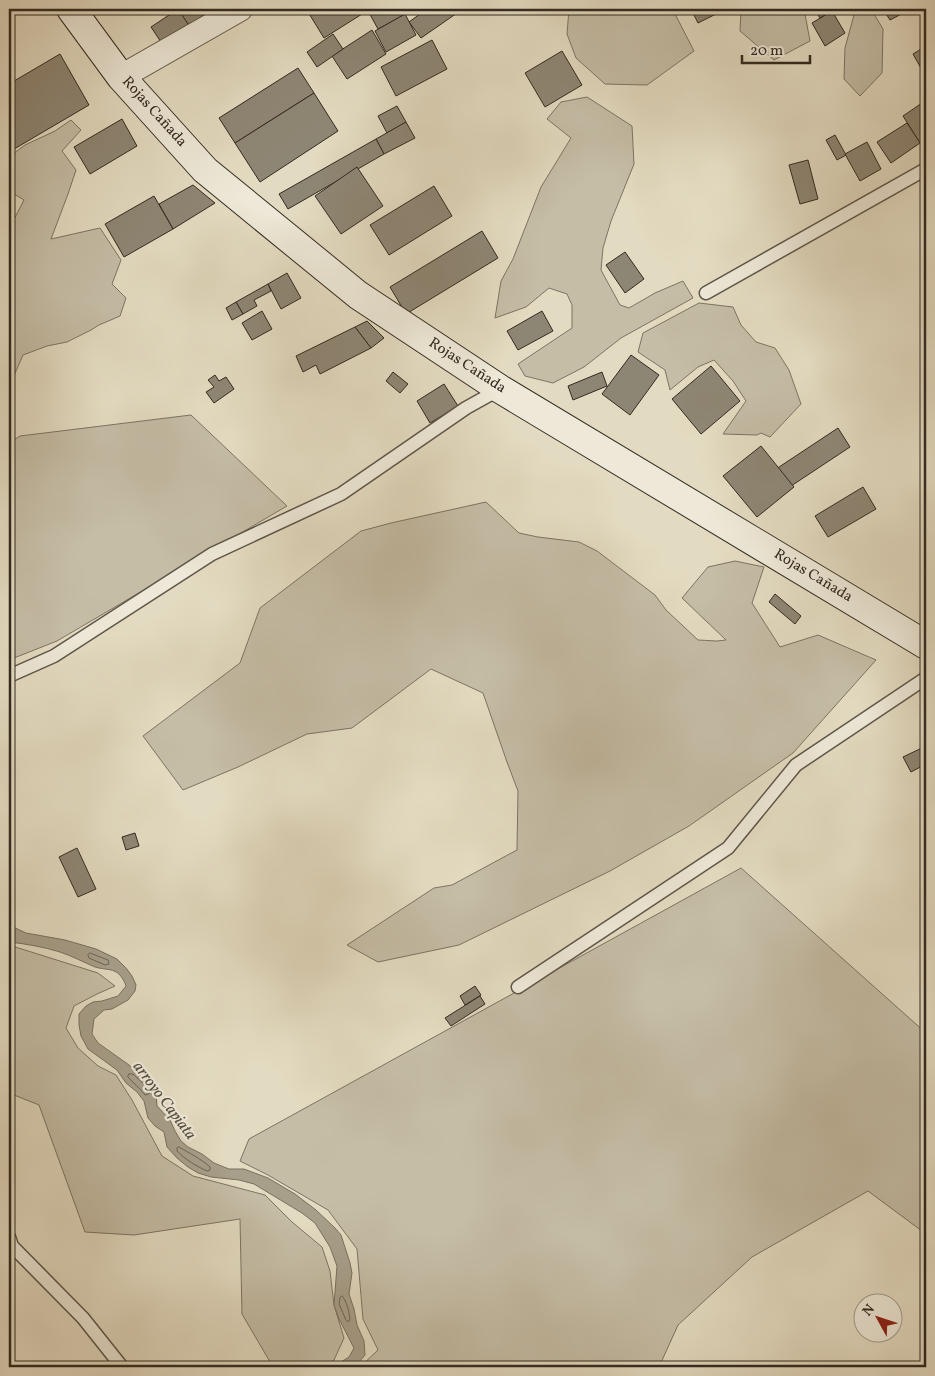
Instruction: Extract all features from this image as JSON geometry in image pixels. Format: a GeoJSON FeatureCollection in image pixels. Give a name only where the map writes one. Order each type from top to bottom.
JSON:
{"type":"FeatureCollection","features":[{"type":"Feature","properties":{"kind":"main road","name":"Rojas Cañada"},"geometry":{"type":"LineString","coordinates":[[71,9],[121,77],[205,170],[358,295],[500,389],[926,644]]}},
{"type":"Feature","properties":{"kind":"street"},"geometry":{"type":"LineString","coordinates":[[121,77],[240,9]]}},
{"type":"Feature","properties":{"kind":"lane"},"geometry":{"type":"LineString","coordinates":[[706,293],[926,169]]}},
{"type":"Feature","properties":{"kind":"lane"},"geometry":{"type":"LineString","coordinates":[[9,676],[54,656],[212,554],[342,494],[466,408],[500,389]]}},
{"type":"Feature","properties":{"kind":"lane"},"geometry":{"type":"LineString","coordinates":[[518,987],[728,848],[796,765],[926,678]]}},
{"type":"Feature","properties":{"kind":"lane"},"geometry":{"type":"LineString","coordinates":[[9,1238],[12,1246],[83,1318],[122,1367]]}},
{"type":"Feature","properties":{"kind":"shaded area"},"geometry":{"type":"Polygon","coordinates":[[[569,9],[674,9],[694,51],[647,85],[605,84],[576,58],[567,34],[569,9]]]}},
{"type":"Feature","properties":{"kind":"shaded area"},"geometry":{"type":"Polygon","coordinates":[[[741,9],[804,9],[810,41],[774,60],[740,31],[741,9]]]}},
{"type":"Feature","properties":{"kind":"shaded area"},"geometry":{"type":"Polygon","coordinates":[[[850,9],[871,9],[883,29],[882,73],[860,96],[844,79],[845,48],[854,15],[850,9]]]}},
{"type":"Feature","properties":{"kind":"shaded area"},"geometry":{"type":"Polygon","coordinates":[[[587,97],[632,126],[634,164],[611,221],[603,248],[601,270],[620,305],[629,308],[655,293],[683,281],[693,298],[621,338],[584,367],[553,383],[525,376],[518,364],[572,328],[572,305],[567,294],[549,288],[526,307],[495,318],[501,281],[513,259],[541,187],[571,138],[547,119],[561,102],[587,97]]]}},
{"type":"Feature","properties":{"kind":"shaded area"},"geometry":{"type":"Polygon","coordinates":[[[71,120],[81,130],[62,151],[76,170],[51,239],[100,228],[121,260],[112,284],[126,298],[120,316],[67,342],[47,346],[23,355],[9,387],[9,229],[24,200],[9,191],[9,157],[25,145],[55,131],[71,120]]]}},
{"type":"Feature","properties":{"kind":"shaded area"},"geometry":{"type":"Polygon","coordinates":[[[699,303],[733,307],[741,325],[756,342],[775,348],[789,370],[801,404],[770,437],[761,433],[757,435],[723,434],[746,401],[733,381],[714,360],[698,367],[670,390],[665,370],[638,352],[643,333],[699,303]]]}},
{"type":"Feature","properties":{"kind":"shaded area"},"geometry":{"type":"Polygon","coordinates":[[[191,415],[287,506],[57,641],[9,660],[9,443],[20,436],[191,415]]]}},
{"type":"Feature","properties":{"kind":"shaded area"},"geometry":{"type":"Polygon","coordinates":[[[486,502],[519,533],[579,542],[597,551],[655,595],[666,610],[698,640],[726,640],[682,598],[708,567],[735,561],[764,567],[752,603],[780,647],[818,635],[876,660],[793,753],[689,826],[610,871],[459,945],[378,962],[347,945],[434,888],[452,885],[517,850],[518,791],[483,693],[431,669],[352,728],[307,734],[238,767],[183,790],[143,736],[240,663],[260,608],[361,531],[486,502]]]}},
{"type":"Feature","properties":{"kind":"shaded area"},"geometry":{"type":"Polygon","coordinates":[[[741,868],[926,1033],[926,1234],[868,1191],[752,1257],[678,1325],[659,1367],[360,1367],[378,1350],[363,1319],[357,1249],[328,1210],[240,1161],[249,1139],[741,868]]]}},
{"type":"Feature","properties":{"kind":"shaded area"},"geometry":{"type":"Polygon","coordinates":[[[9,945],[98,973],[115,986],[74,1006],[66,1028],[78,1048],[98,1066],[116,1075],[132,1100],[162,1156],[193,1176],[265,1195],[292,1222],[322,1247],[330,1271],[334,1305],[344,1338],[334,1360],[325,1367],[273,1367],[242,1314],[240,1219],[134,1235],[85,1232],[39,1105],[9,1093],[9,945]]]}},
{"type":"Feature","properties":{"kind":"water"},"geometry":{"type":"Polygon","coordinates":[[[9,925],[26,933],[65,940],[96,949],[117,959],[132,976],[136,985],[135,991],[128,1000],[112,1009],[104,1010],[94,1019],[92,1034],[98,1043],[129,1065],[153,1086],[157,1106],[170,1120],[181,1141],[188,1147],[214,1163],[229,1169],[244,1169],[268,1178],[295,1194],[316,1210],[341,1235],[352,1273],[349,1294],[357,1325],[364,1341],[365,1355],[357,1363],[351,1367],[333,1367],[349,1357],[354,1348],[334,1305],[337,1266],[330,1247],[315,1223],[254,1184],[239,1180],[211,1177],[198,1173],[188,1167],[167,1147],[164,1132],[148,1118],[144,1101],[137,1092],[126,1083],[117,1070],[88,1049],[81,1036],[79,1014],[86,1006],[93,1002],[118,996],[126,986],[122,977],[114,971],[95,967],[60,952],[10,942],[9,925]]]}},
{"type":"Feature","properties":{"kind":"building"},"geometry":{"type":"Polygon","coordinates":[[[177,9],[198,9],[204,17],[190,27],[177,9]]]}},
{"type":"Feature","properties":{"kind":"building"},"geometry":{"type":"Polygon","coordinates":[[[178,9],[190,27],[163,45],[151,27],[178,9]]]}},
{"type":"Feature","properties":{"kind":"building"},"geometry":{"type":"Polygon","coordinates":[[[314,9],[370,9],[324,38],[308,12],[314,9]]]}},
{"type":"Feature","properties":{"kind":"building"},"geometry":{"type":"Polygon","coordinates":[[[367,9],[415,9],[378,29],[367,9]]]}},
{"type":"Feature","properties":{"kind":"building"},"geometry":{"type":"Polygon","coordinates":[[[427,9],[458,9],[460,11],[421,38],[409,22],[427,9]]]}},
{"type":"Feature","properties":{"kind":"building"},"geometry":{"type":"Polygon","coordinates":[[[691,9],[726,9],[698,23],[691,9]]]}},
{"type":"Feature","properties":{"kind":"building"},"geometry":{"type":"Polygon","coordinates":[[[814,9],[831,9],[832,11],[820,18],[814,9]]]}},
{"type":"Feature","properties":{"kind":"building"},"geometry":{"type":"Polygon","coordinates":[[[883,9],[911,9],[890,20],[883,9]]]}},
{"type":"Feature","properties":{"kind":"building"},"geometry":{"type":"Polygon","coordinates":[[[832,11],[845,33],[825,46],[812,23],[832,11]]]}},
{"type":"Feature","properties":{"kind":"building"},"geometry":{"type":"Polygon","coordinates":[[[405,14],[416,35],[386,52],[375,31],[405,14]]]}},
{"type":"Feature","properties":{"kind":"building"},"geometry":{"type":"Polygon","coordinates":[[[372,30],[386,54],[347,79],[332,56],[372,30]]]}},
{"type":"Feature","properties":{"kind":"building"},"geometry":{"type":"Polygon","coordinates":[[[333,34],[343,49],[317,67],[307,52],[333,34]]]}},
{"type":"Feature","properties":{"kind":"building"},"geometry":{"type":"Polygon","coordinates":[[[432,40],[447,69],[396,96],[381,67],[432,40]]]}},
{"type":"Feature","properties":{"kind":"building"},"geometry":{"type":"Polygon","coordinates":[[[926,46],[926,77],[913,54],[926,46]]]}},
{"type":"Feature","properties":{"kind":"building"},"geometry":{"type":"Polygon","coordinates":[[[562,51],[582,85],[545,107],[525,73],[562,51]]]}},
{"type":"Feature","properties":{"kind":"building"},"geometry":{"type":"Polygon","coordinates":[[[60,54],[89,105],[9,152],[9,84],[60,54]]]}},
{"type":"Feature","properties":{"kind":"building"},"geometry":{"type":"Polygon","coordinates":[[[298,68],[314,93],[235,143],[219,118],[298,68]]]}},
{"type":"Feature","properties":{"kind":"building"},"geometry":{"type":"Polygon","coordinates":[[[314,93],[338,131],[260,182],[235,143],[314,93]]]}},
{"type":"Feature","properties":{"kind":"building"},"geometry":{"type":"Polygon","coordinates":[[[922,103],[926,109],[926,139],[920,143],[903,116],[922,103]]]}},
{"type":"Feature","properties":{"kind":"building"},"geometry":{"type":"Polygon","coordinates":[[[397,106],[406,122],[387,133],[378,116],[397,106]]]}},
{"type":"Feature","properties":{"kind":"building"},"geometry":{"type":"Polygon","coordinates":[[[122,119],[137,146],[90,174],[74,147],[122,119]]]}},
{"type":"Feature","properties":{"kind":"building"},"geometry":{"type":"Polygon","coordinates":[[[406,122],[415,138],[384,154],[376,139],[406,122]]]}},
{"type":"Feature","properties":{"kind":"building"},"geometry":{"type":"Polygon","coordinates":[[[907,123],[920,143],[891,163],[877,142],[907,123]]]}},
{"type":"Feature","properties":{"kind":"building"},"geometry":{"type":"Polygon","coordinates":[[[835,135],[846,155],[837,160],[826,140],[835,135]]]}},
{"type":"Feature","properties":{"kind":"building"},"geometry":{"type":"Polygon","coordinates":[[[376,139],[384,154],[288,209],[279,194],[376,139]]]}},
{"type":"Feature","properties":{"kind":"building"},"geometry":{"type":"Polygon","coordinates":[[[867,142],[881,169],[860,181],[845,154],[867,142]]]}},
{"type":"Feature","properties":{"kind":"building"},"geometry":{"type":"Polygon","coordinates":[[[808,160],[818,199],[800,204],[789,165],[808,160]]]}},
{"type":"Feature","properties":{"kind":"building"},"geometry":{"type":"Polygon","coordinates":[[[357,167],[383,206],[341,234],[315,196],[357,167]]]}},
{"type":"Feature","properties":{"kind":"building"},"geometry":{"type":"Polygon","coordinates":[[[193,185],[215,203],[173,229],[159,204],[193,185]]]}},
{"type":"Feature","properties":{"kind":"building"},"geometry":{"type":"Polygon","coordinates":[[[434,186],[452,216],[389,255],[370,225],[434,186]]]}},
{"type":"Feature","properties":{"kind":"building"},"geometry":{"type":"Polygon","coordinates":[[[154,196],[173,229],[124,257],[105,224],[154,196]]]}},
{"type":"Feature","properties":{"kind":"building"},"geometry":{"type":"Polygon","coordinates":[[[482,231],[498,258],[406,314],[390,287],[482,231]]]}},
{"type":"Feature","properties":{"kind":"building"},"geometry":{"type":"Polygon","coordinates":[[[625,252],[644,279],[625,293],[606,265],[625,252]]]}},
{"type":"Feature","properties":{"kind":"building"},"geometry":{"type":"Polygon","coordinates":[[[287,273],[301,298],[281,309],[268,284],[287,273]]]}},
{"type":"Feature","properties":{"kind":"building"},"geometry":{"type":"Polygon","coordinates":[[[268,284],[271,291],[254,300],[257,306],[243,314],[236,302],[268,284]]]}},
{"type":"Feature","properties":{"kind":"building"},"geometry":{"type":"Polygon","coordinates":[[[236,302],[243,314],[232,320],[226,308],[236,302]]]}},
{"type":"Feature","properties":{"kind":"building"},"geometry":{"type":"Polygon","coordinates":[[[262,311],[272,329],[252,340],[242,323],[262,311]]]}},
{"type":"Feature","properties":{"kind":"building"},"geometry":{"type":"Polygon","coordinates":[[[542,311],[553,331],[518,350],[507,331],[542,311]]]}},
{"type":"Feature","properties":{"kind":"building"},"geometry":{"type":"Polygon","coordinates":[[[367,321],[384,338],[371,348],[355,327],[367,321]]]}},
{"type":"Feature","properties":{"kind":"building"},"geometry":{"type":"Polygon","coordinates":[[[355,327],[371,348],[320,374],[316,365],[303,372],[296,356],[355,327]]]}},
{"type":"Feature","properties":{"kind":"building"},"geometry":{"type":"Polygon","coordinates":[[[631,355],[659,375],[630,415],[602,394],[631,355]]]}},
{"type":"Feature","properties":{"kind":"building"},"geometry":{"type":"Polygon","coordinates":[[[711,366],[740,401],[701,434],[672,399],[711,366]]]}},
{"type":"Feature","properties":{"kind":"building"},"geometry":{"type":"Polygon","coordinates":[[[393,372],[408,384],[400,393],[386,381],[393,372]]]}},
{"type":"Feature","properties":{"kind":"building"},"geometry":{"type":"Polygon","coordinates":[[[602,372],[607,386],[573,400],[568,386],[602,372]]]}},
{"type":"Feature","properties":{"kind":"building"},"geometry":{"type":"Polygon","coordinates":[[[215,375],[219,381],[226,377],[234,389],[214,403],[206,392],[214,387],[208,380],[215,375]]]}},
{"type":"Feature","properties":{"kind":"building"},"geometry":{"type":"Polygon","coordinates":[[[444,384],[458,406],[430,423],[417,401],[444,384]]]}},
{"type":"Feature","properties":{"kind":"building"},"geometry":{"type":"Polygon","coordinates":[[[838,428],[850,447],[779,494],[767,475],[838,428]]]}},
{"type":"Feature","properties":{"kind":"building"},"geometry":{"type":"Polygon","coordinates":[[[761,446],[794,487],[757,517],[723,476],[761,446]]]}},
{"type":"Feature","properties":{"kind":"building"},"geometry":{"type":"Polygon","coordinates":[[[863,487],[876,509],[828,537],[815,516],[863,487]]]}},
{"type":"Feature","properties":{"kind":"building"},"geometry":{"type":"Polygon","coordinates":[[[775,594],[801,616],[795,624],[769,602],[775,594]]]}},
{"type":"Feature","properties":{"kind":"building"},"geometry":{"type":"Polygon","coordinates":[[[926,746],[926,764],[911,772],[903,757],[926,746]]]}},
{"type":"Feature","properties":{"kind":"building"},"geometry":{"type":"Polygon","coordinates":[[[135,833],[139,846],[126,850],[122,837],[135,833]]]}},
{"type":"Feature","properties":{"kind":"building"},"geometry":{"type":"Polygon","coordinates":[[[77,848],[96,889],[78,897],[59,857],[77,848]]]}},
{"type":"Feature","properties":{"kind":"building"},"geometry":{"type":"Polygon","coordinates":[[[475,986],[481,995],[465,1005],[460,996],[475,986]]]}},
{"type":"Feature","properties":{"kind":"building"},"geometry":{"type":"Polygon","coordinates":[[[480,996],[485,1004],[451,1026],[445,1018],[480,996]]]}},
{"type":"Feature","properties":{"kind":"water label","name":"arroyo Capiata"},"geometry":{"type":"Point","coordinates":[164,1101]}}]}
